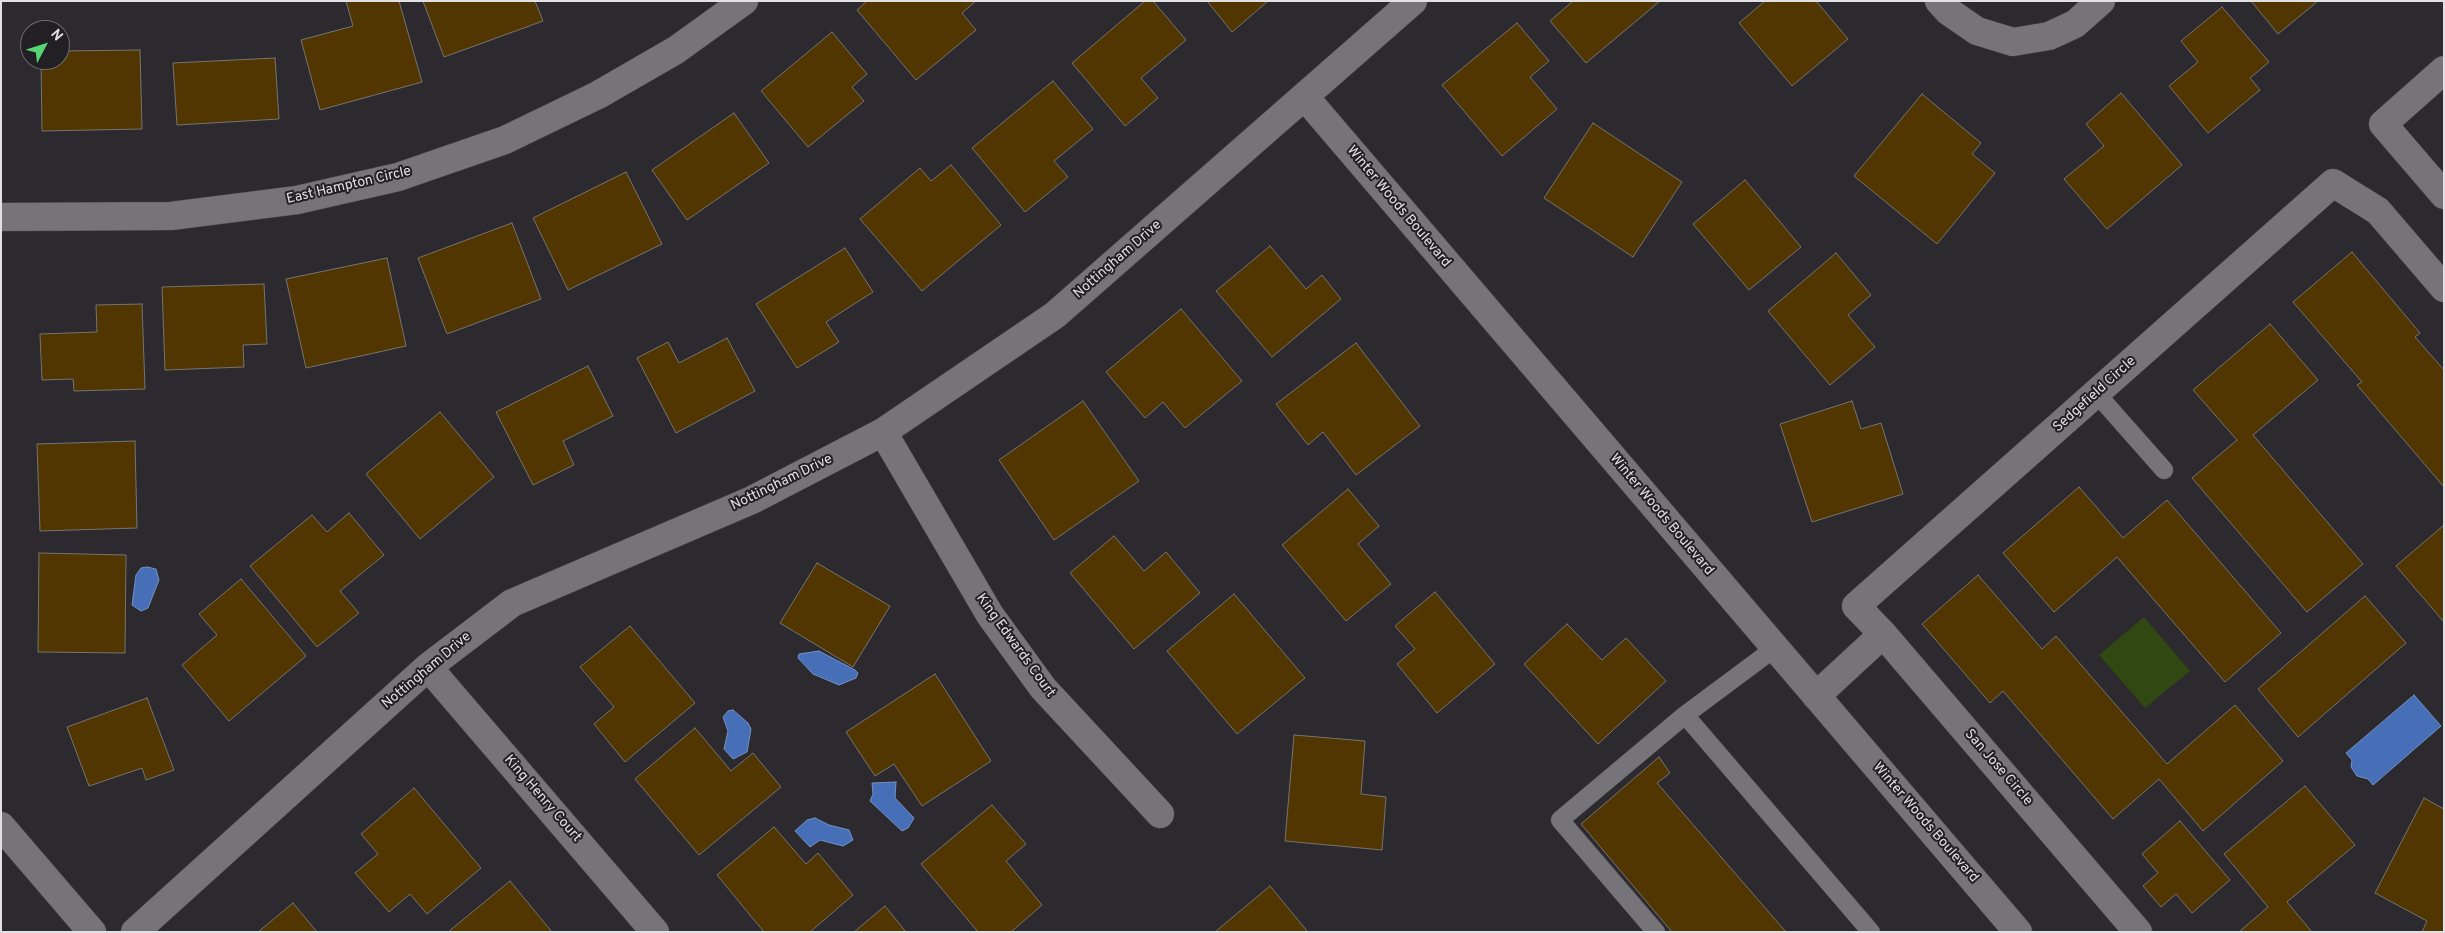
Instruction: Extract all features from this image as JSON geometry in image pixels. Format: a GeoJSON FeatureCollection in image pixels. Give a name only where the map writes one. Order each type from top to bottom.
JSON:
{"type":"FeatureCollection","features":[{"type":"Feature","properties":{"kind":"street","name":"East Hampton Circle"},"geometry":{"type":"LineString","coordinates":[[1,217],[171,216],[297,200],[398,177],[505,140],[598,95],[676,50],[744,1]]}},
{"type":"Feature","properties":{"kind":"street","name":"Nottingham Drive"},"geometry":{"type":"LineString","coordinates":[[135,932],[428,667],[512,603],[752,500],[883,432],[1055,315],[1413,1]]}},
{"type":"Feature","properties":{"kind":"street"},"geometry":{"type":"LineString","coordinates":[[1939,1],[1948,11],[1977,31],[2013,42],[2049,36],[2075,24],[2101,1]]}},
{"type":"Feature","properties":{"kind":"street"},"geometry":{"type":"LineString","coordinates":[[2444,70],[2383,124],[2444,195]]}},
{"type":"Feature","properties":{"kind":"street","name":"Winter Woods Boulevard"},"geometry":{"type":"LineString","coordinates":[[1305,97],[2018,932]]}},
{"type":"Feature","properties":{"kind":"street","name":"Sedgefield Circle"},"geometry":{"type":"LineString","coordinates":[[1856,606],[2333,184],[2378,211],[2444,288]]}},
{"type":"Feature","properties":{"kind":"street","name":"King Edwards Court"},"geometry":{"type":"LineString","coordinates":[[883,432],[990,616],[1043,688],[1160,814]]}},
{"type":"Feature","properties":{"kind":"street","name":"San Jose Circle"},"geometry":{"type":"LineString","coordinates":[[1856,606],[1883,634],[2138,932]]}},
{"type":"Feature","properties":{"kind":"street"},"geometry":{"type":"LineString","coordinates":[[1816,696],[1883,634]]}},
{"type":"Feature","properties":{"kind":"street","name":"King Henry Court"},"geometry":{"type":"LineString","coordinates":[[428,667],[655,932]]}},
{"type":"Feature","properties":{"kind":"street"},"geometry":{"type":"LineString","coordinates":[[1,826],[92,932]]}},
{"type":"Feature","properties":{"kind":"lane"},"geometry":{"type":"LineString","coordinates":[[2096,393],[2164,470]]}},
{"type":"Feature","properties":{"kind":"lane"},"geometry":{"type":"LineString","coordinates":[[1656,932],[1560,820],[1685,715],[1775,648]]}},
{"type":"Feature","properties":{"kind":"lane"},"geometry":{"type":"LineString","coordinates":[[1685,715],[1871,932]]}},
{"type":"Feature","properties":{"kind":"green space"},"geometry":{"type":"Polygon","coordinates":[[[2144,617],[2190,671],[2145,708],[2099,655],[2144,617]]]}},
{"type":"Feature","properties":{"kind":"water"},"geometry":{"type":"Polygon","coordinates":[[[141,568],[156,569],[159,580],[148,608],[141,611],[132,605],[136,575],[141,568]]]}},
{"type":"Feature","properties":{"kind":"water"},"geometry":{"type":"Polygon","coordinates":[[[819,651],[855,670],[858,673],[856,678],[839,685],[813,674],[798,658],[799,654],[819,651]]]}},
{"type":"Feature","properties":{"kind":"water"},"geometry":{"type":"Polygon","coordinates":[[[2414,695],[2441,726],[2373,785],[2368,779],[2357,776],[2351,767],[2352,760],[2346,753],[2414,695]]]}},
{"type":"Feature","properties":{"kind":"water"},"geometry":{"type":"Polygon","coordinates":[[[733,710],[748,723],[751,729],[747,752],[733,759],[724,749],[728,731],[723,717],[728,711],[733,710]]]}},
{"type":"Feature","properties":{"kind":"water"},"geometry":{"type":"Polygon","coordinates":[[[896,782],[895,798],[914,818],[908,828],[902,831],[870,801],[873,794],[872,783],[896,782]]]}},
{"type":"Feature","properties":{"kind":"water"},"geometry":{"type":"Polygon","coordinates":[[[815,818],[829,825],[849,830],[853,840],[843,846],[820,840],[810,847],[795,831],[807,820],[815,818]]]}},
{"type":"Feature","properties":{"kind":"building"},"geometry":{"type":"Polygon","coordinates":[[[346,1],[399,1],[422,82],[320,110],[301,40],[353,26],[346,1]]]}},
{"type":"Feature","properties":{"kind":"building"},"geometry":{"type":"Polygon","coordinates":[[[423,1],[535,1],[543,21],[444,57],[423,1]]]}},
{"type":"Feature","properties":{"kind":"building"},"geometry":{"type":"Polygon","coordinates":[[[867,1],[976,1],[962,13],[976,30],[916,80],[857,10],[867,1]]]}},
{"type":"Feature","properties":{"kind":"building"},"geometry":{"type":"Polygon","coordinates":[[[1145,1],[1153,1],[1186,40],[1141,78],[1158,98],[1125,126],[1072,63],[1145,1]]]}},
{"type":"Feature","properties":{"kind":"building"},"geometry":{"type":"Polygon","coordinates":[[[1207,1],[1268,1],[1232,32],[1207,1]]]}},
{"type":"Feature","properties":{"kind":"building"},"geometry":{"type":"Polygon","coordinates":[[[1573,1],[1660,1],[1586,63],[1550,21],[1573,1]]]}},
{"type":"Feature","properties":{"kind":"building"},"geometry":{"type":"Polygon","coordinates":[[[1765,1],[1816,1],[1848,39],[1792,86],[1739,23],[1765,1]]]}},
{"type":"Feature","properties":{"kind":"building"},"geometry":{"type":"Polygon","coordinates":[[[2251,1],[2318,1],[2278,34],[2251,1]]]}},
{"type":"Feature","properties":{"kind":"building"},"geometry":{"type":"Polygon","coordinates":[[[2222,7],[2269,62],[2250,78],[2260,90],[2208,133],[2169,86],[2198,62],[2181,41],[2222,7]]]}},
{"type":"Feature","properties":{"kind":"building"},"geometry":{"type":"Polygon","coordinates":[[[1517,23],[1549,61],[1530,77],[1557,109],[1502,156],[1442,85],[1517,23]]]}},
{"type":"Feature","properties":{"kind":"building"},"geometry":{"type":"Polygon","coordinates":[[[832,32],[867,74],[852,87],[864,101],[808,147],[761,91],[832,32]]]}},
{"type":"Feature","properties":{"kind":"building"},"geometry":{"type":"Polygon","coordinates":[[[140,50],[142,129],[42,131],[41,70],[70,70],[70,51],[140,50]]]}},
{"type":"Feature","properties":{"kind":"building"},"geometry":{"type":"Polygon","coordinates":[[[275,58],[279,119],[177,125],[173,63],[275,58]]]}},
{"type":"Feature","properties":{"kind":"building"},"geometry":{"type":"Polygon","coordinates":[[[1053,81],[1093,129],[1054,161],[1068,177],[1025,212],[972,148],[1053,81]]]}},
{"type":"Feature","properties":{"kind":"building"},"geometry":{"type":"Polygon","coordinates":[[[2121,93],[2182,165],[2107,229],[2064,179],[2104,146],[2086,124],[2121,93]]]}},
{"type":"Feature","properties":{"kind":"building"},"geometry":{"type":"Polygon","coordinates":[[[1922,94],[1981,143],[1972,154],[1995,173],[1937,244],[1854,176],[1922,94]]]}},
{"type":"Feature","properties":{"kind":"building"},"geometry":{"type":"Polygon","coordinates":[[[734,113],[769,163],[687,220],[652,170],[734,113]]]}},
{"type":"Feature","properties":{"kind":"building"},"geometry":{"type":"Polygon","coordinates":[[[1593,123],[1682,182],[1633,257],[1544,198],[1593,123]]]}},
{"type":"Feature","properties":{"kind":"building"},"geometry":{"type":"Polygon","coordinates":[[[951,165],[1001,225],[922,291],[860,219],[920,168],[931,181],[951,165]]]}},
{"type":"Feature","properties":{"kind":"building"},"geometry":{"type":"Polygon","coordinates":[[[626,172],[662,244],[568,290],[533,218],[626,172]]]}},
{"type":"Feature","properties":{"kind":"building"},"geometry":{"type":"Polygon","coordinates":[[[1745,180],[1801,247],[1749,290],[1693,224],[1745,180]]]}},
{"type":"Feature","properties":{"kind":"building"},"geometry":{"type":"Polygon","coordinates":[[[512,223],[541,299],[447,334],[418,258],[512,223]]]}},
{"type":"Feature","properties":{"kind":"building"},"geometry":{"type":"Polygon","coordinates":[[[1270,246],[1306,289],[1322,275],[1341,299],[1272,357],[1216,291],[1270,246]]]}},
{"type":"Feature","properties":{"kind":"building"},"geometry":{"type":"Polygon","coordinates":[[[845,248],[873,292],[826,322],[839,342],[797,368],[756,304],[845,248]]]}},
{"type":"Feature","properties":{"kind":"building"},"geometry":{"type":"Polygon","coordinates":[[[2352,252],[2420,333],[2415,337],[2444,370],[2444,487],[2357,385],[2362,382],[2293,302],[2352,252]]]}},
{"type":"Feature","properties":{"kind":"building"},"geometry":{"type":"Polygon","coordinates":[[[1836,253],[1871,295],[1848,315],[1875,347],[1830,385],[1768,311],[1836,253]]]}},
{"type":"Feature","properties":{"kind":"building"},"geometry":{"type":"Polygon","coordinates":[[[387,258],[406,346],[306,368],[286,279],[387,258]]]}},
{"type":"Feature","properties":{"kind":"building"},"geometry":{"type":"Polygon","coordinates":[[[264,284],[267,344],[243,345],[244,367],[165,370],[162,287],[264,284]]]}},
{"type":"Feature","properties":{"kind":"building"},"geometry":{"type":"Polygon","coordinates":[[[142,304],[145,389],[74,391],[73,379],[42,380],[40,334],[97,332],[96,305],[142,304]]]}},
{"type":"Feature","properties":{"kind":"building"},"geometry":{"type":"Polygon","coordinates":[[[1181,309],[1242,381],[1185,428],[1163,402],[1145,418],[1106,372],[1181,309]]]}},
{"type":"Feature","properties":{"kind":"building"},"geometry":{"type":"Polygon","coordinates":[[[2270,324],[2318,380],[2253,435],[2363,564],[2307,612],[2192,478],[2237,440],[2193,390],[2270,324]]]}},
{"type":"Feature","properties":{"kind":"building"},"geometry":{"type":"Polygon","coordinates":[[[727,338],[755,391],[676,433],[637,358],[668,342],[679,363],[727,338]]]}},
{"type":"Feature","properties":{"kind":"building"},"geometry":{"type":"Polygon","coordinates":[[[1356,343],[1420,426],[1356,475],[1323,432],[1308,445],[1276,404],[1356,343]]]}},
{"type":"Feature","properties":{"kind":"building"},"geometry":{"type":"Polygon","coordinates":[[[588,366],[613,416],[563,441],[574,465],[533,485],[496,412],[588,366]]]}},
{"type":"Feature","properties":{"kind":"building"},"geometry":{"type":"Polygon","coordinates":[[[1083,401],[1139,481],[1054,540],[999,460],[1083,401]]]}},
{"type":"Feature","properties":{"kind":"building"},"geometry":{"type":"Polygon","coordinates":[[[1852,401],[1861,429],[1881,423],[1903,494],[1812,522],[1780,424],[1852,401]]]}},
{"type":"Feature","properties":{"kind":"building"},"geometry":{"type":"Polygon","coordinates":[[[440,412],[494,477],[420,539],[366,474],[440,412]]]}},
{"type":"Feature","properties":{"kind":"building"},"geometry":{"type":"Polygon","coordinates":[[[135,441],[137,528],[40,531],[37,444],[135,441]]]}},
{"type":"Feature","properties":{"kind":"building"},"geometry":{"type":"Polygon","coordinates":[[[2079,487],[2123,538],[2167,500],[2281,633],[2225,682],[2117,557],[2054,612],[2003,553],[2079,487]]]}},
{"type":"Feature","properties":{"kind":"building"},"geometry":{"type":"Polygon","coordinates":[[[1348,489],[1379,526],[1358,544],[1391,584],[1346,621],[1282,545],[1348,489]]]}},
{"type":"Feature","properties":{"kind":"building"},"geometry":{"type":"Polygon","coordinates":[[[349,513],[384,555],[340,591],[359,613],[317,647],[250,566],[312,515],[327,532],[349,513]]]}},
{"type":"Feature","properties":{"kind":"building"},"geometry":{"type":"Polygon","coordinates":[[[2444,525],[2444,621],[2443,621],[2396,566],[2444,525]]]}},
{"type":"Feature","properties":{"kind":"building"},"geometry":{"type":"Polygon","coordinates":[[[1114,536],[1144,571],[1166,552],[1200,593],[1134,649],[1070,573],[1114,536]]]}},
{"type":"Feature","properties":{"kind":"building"},"geometry":{"type":"Polygon","coordinates":[[[39,553],[126,555],[125,653],[38,652],[39,553]]]}},
{"type":"Feature","properties":{"kind":"building"},"geometry":{"type":"Polygon","coordinates":[[[817,563],[890,606],[853,667],[780,623],[817,563]]]}},
{"type":"Feature","properties":{"kind":"building"},"geometry":{"type":"Polygon","coordinates":[[[1978,575],[2042,649],[2056,636],[2167,764],[2235,705],[2283,761],[2203,831],[2159,779],[2113,819],[2003,691],[1990,703],[1922,624],[1978,575]]]}},
{"type":"Feature","properties":{"kind":"building"},"geometry":{"type":"Polygon","coordinates":[[[241,579],[306,656],[229,721],[182,665],[217,635],[199,614],[241,579]]]}},
{"type":"Feature","properties":{"kind":"building"},"geometry":{"type":"Polygon","coordinates":[[[1435,592],[1495,664],[1437,713],[1397,664],[1415,649],[1395,626],[1435,592]]]}},
{"type":"Feature","properties":{"kind":"building"},"geometry":{"type":"Polygon","coordinates":[[[1234,594],[1305,678],[1237,734],[1167,651],[1234,594]]]}},
{"type":"Feature","properties":{"kind":"building"},"geometry":{"type":"Polygon","coordinates":[[[2365,596],[2406,643],[2298,737],[2258,689],[2365,596]]]}},
{"type":"Feature","properties":{"kind":"building"},"geometry":{"type":"Polygon","coordinates":[[[1567,624],[1602,660],[1626,638],[1666,681],[1598,744],[1524,664],[1567,624]]]}},
{"type":"Feature","properties":{"kind":"building"},"geometry":{"type":"Polygon","coordinates":[[[630,626],[695,703],[625,762],[594,724],[614,707],[580,667],[630,626]]]}},
{"type":"Feature","properties":{"kind":"building"},"geometry":{"type":"Polygon","coordinates":[[[935,674],[991,761],[922,806],[894,764],[875,776],[846,732],[935,674]]]}},
{"type":"Feature","properties":{"kind":"building"},"geometry":{"type":"Polygon","coordinates":[[[147,698],[174,770],[146,780],[142,768],[89,786],[67,727],[147,698]]]}},
{"type":"Feature","properties":{"kind":"building"},"geometry":{"type":"Polygon","coordinates":[[[695,728],[731,771],[753,753],[781,787],[699,855],[635,779],[695,728]]]}},
{"type":"Feature","properties":{"kind":"building"},"geometry":{"type":"Polygon","coordinates":[[[1294,735],[1365,741],[1361,794],[1386,797],[1382,850],[1285,841],[1294,735]]]}},
{"type":"Feature","properties":{"kind":"building"},"geometry":{"type":"Polygon","coordinates":[[[1659,757],[1670,773],[1657,783],[1786,932],[1672,932],[1581,824],[1659,757]]]}},
{"type":"Feature","properties":{"kind":"building"},"geometry":{"type":"Polygon","coordinates":[[[2305,786],[2355,845],[2287,902],[2312,932],[2239,932],[2268,907],[2224,854],[2305,786]]]}},
{"type":"Feature","properties":{"kind":"building"},"geometry":{"type":"Polygon","coordinates":[[[414,788],[481,868],[427,914],[410,894],[389,912],[355,873],[378,854],[361,834],[414,788]]]}},
{"type":"Feature","properties":{"kind":"building"},"geometry":{"type":"Polygon","coordinates":[[[2424,798],[2444,809],[2444,932],[2422,932],[2427,921],[2375,893],[2424,798]]]}},
{"type":"Feature","properties":{"kind":"building"},"geometry":{"type":"Polygon","coordinates":[[[992,805],[1026,844],[1006,861],[1042,905],[1011,932],[978,932],[921,864],[992,805]]]}},
{"type":"Feature","properties":{"kind":"building"},"geometry":{"type":"Polygon","coordinates":[[[2180,821],[2230,880],[2192,913],[2176,894],[2161,907],[2143,886],[2158,873],[2142,854],[2180,821]]]}},
{"type":"Feature","properties":{"kind":"building"},"geometry":{"type":"Polygon","coordinates":[[[774,827],[806,864],[818,853],[853,895],[810,932],[764,932],[717,875],[774,827]]]}},
{"type":"Feature","properties":{"kind":"building"},"geometry":{"type":"Polygon","coordinates":[[[510,881],[552,932],[448,932],[510,881]]]}},
{"type":"Feature","properties":{"kind":"building"},"geometry":{"type":"Polygon","coordinates":[[[1270,886],[1308,932],[1215,932],[1270,886]]]}},
{"type":"Feature","properties":{"kind":"building"},"geometry":{"type":"Polygon","coordinates":[[[293,903],[317,932],[258,932],[293,903]]]}},
{"type":"Feature","properties":{"kind":"building"},"geometry":{"type":"Polygon","coordinates":[[[885,906],[906,932],[854,932],[885,906]]]}}]}
